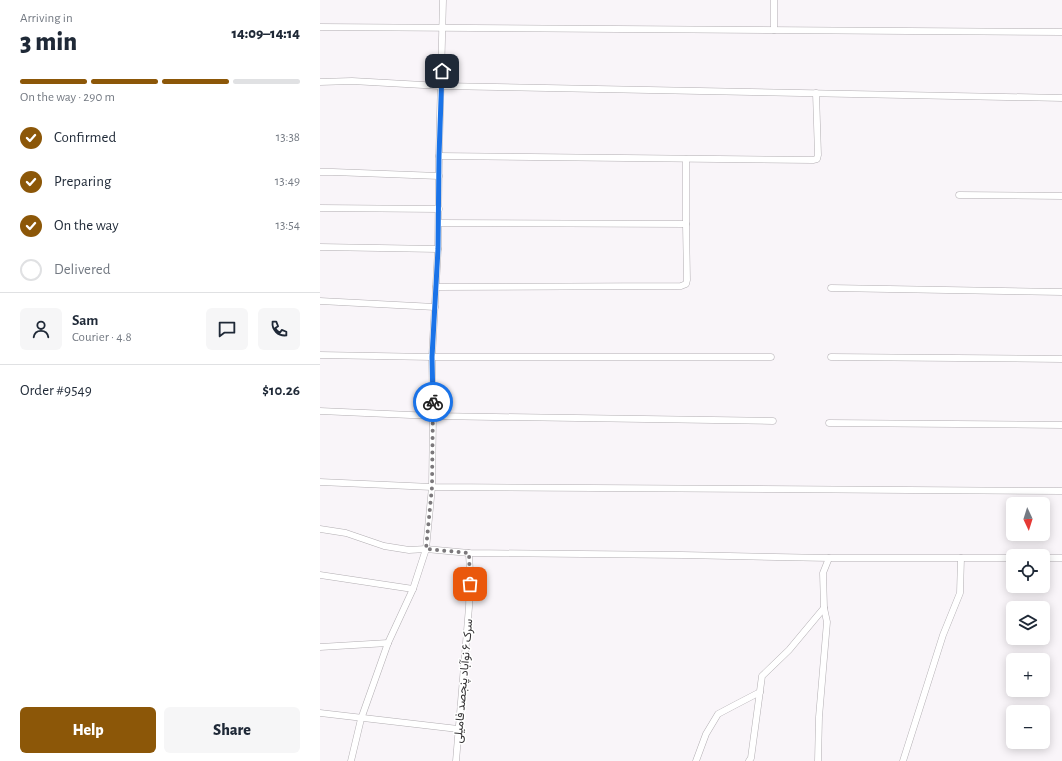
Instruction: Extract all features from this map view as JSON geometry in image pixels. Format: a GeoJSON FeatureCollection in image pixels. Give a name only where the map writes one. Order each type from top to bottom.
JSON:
{"type":"FeatureCollection","features":[{"type":"Feature","properties":{"kind":"street"},"geometry":{"type":"LineString","coordinates":[[352,761],[361,719],[388,643],[413,589],[426,549],[432,487],[432,357],[439,223],[439,156],[444,0]]}},
{"type":"Feature","properties":{"kind":"street"},"geometry":{"type":"LineString","coordinates":[[774,0],[774,30]]}},
{"type":"Feature","properties":{"kind":"street"},"geometry":{"type":"LineString","coordinates":[[320,27],[1062,32]]}},
{"type":"Feature","properties":{"kind":"street"},"geometry":{"type":"LineString","coordinates":[[320,82],[441,86],[1062,98]]}},
{"type":"Feature","properties":{"kind":"street"},"geometry":{"type":"LineString","coordinates":[[439,156],[813,160],[817,159],[818,154],[816,93]]}},
{"type":"Feature","properties":{"kind":"street"},"geometry":{"type":"LineString","coordinates":[[436,287],[681,286],[686,284],[686,159]]}},
{"type":"Feature","properties":{"kind":"street"},"geometry":{"type":"LineString","coordinates":[[320,172],[439,176]]}},
{"type":"Feature","properties":{"kind":"street"},"geometry":{"type":"LineString","coordinates":[[959,195],[1062,196]]}},
{"type":"Feature","properties":{"kind":"street"},"geometry":{"type":"LineString","coordinates":[[320,208],[439,209]]}},
{"type":"Feature","properties":{"kind":"street"},"geometry":{"type":"LineString","coordinates":[[439,223],[686,224]]}},
{"type":"Feature","properties":{"kind":"street"},"geometry":{"type":"LineString","coordinates":[[320,247],[438,249]]}},
{"type":"Feature","properties":{"kind":"street"},"geometry":{"type":"LineString","coordinates":[[831,288],[1062,292]]}},
{"type":"Feature","properties":{"kind":"street"},"geometry":{"type":"LineString","coordinates":[[320,301],[435,308]]}},
{"type":"Feature","properties":{"kind":"street"},"geometry":{"type":"LineString","coordinates":[[320,355],[432,357],[771,357]]}},
{"type":"Feature","properties":{"kind":"street"},"geometry":{"type":"LineString","coordinates":[[831,357],[1062,359]]}},
{"type":"Feature","properties":{"kind":"street"},"geometry":{"type":"LineString","coordinates":[[320,411],[433,416],[773,421]]}},
{"type":"Feature","properties":{"kind":"street"},"geometry":{"type":"LineString","coordinates":[[829,423],[1062,425]]}},
{"type":"Feature","properties":{"kind":"street"},"geometry":{"type":"LineString","coordinates":[[320,482],[432,487],[1062,491]]}},
{"type":"Feature","properties":{"kind":"street"},"geometry":{"type":"LineString","coordinates":[[320,529],[346,533],[384,546],[409,550],[426,549],[469,553],[829,558],[1006,558]]}},
{"type":"Feature","properties":{"kind":"street","name":"سرک ۶ نوآباد پنجصد فامیلی"},"geometry":{"type":"LineString","coordinates":[[456,761],[469,608],[469,553]]}},
{"type":"Feature","properties":{"kind":"street"},"geometry":{"type":"LineString","coordinates":[[818,761],[819,717],[827,622],[824,608],[824,573],[829,558]]}},
{"type":"Feature","properties":{"kind":"street"},"geometry":{"type":"LineString","coordinates":[[903,761],[943,635],[960,593],[961,558]]}},
{"type":"Feature","properties":{"kind":"street"},"geometry":{"type":"LineString","coordinates":[[1050,558],[1062,558]]}},
{"type":"Feature","properties":{"kind":"street"},"geometry":{"type":"LineString","coordinates":[[320,575],[413,589]]}},
{"type":"Feature","properties":{"kind":"street"},"geometry":{"type":"LineString","coordinates":[[749,761],[751,758],[754,740],[762,676],[789,650],[824,608]]}},
{"type":"Feature","properties":{"kind":"street"},"geometry":{"type":"LineString","coordinates":[[320,647],[388,643]]}},
{"type":"Feature","properties":{"kind":"street"},"geometry":{"type":"LineString","coordinates":[[696,761],[706,734],[718,714],[760,692]]}},
{"type":"Feature","properties":{"kind":"street"},"geometry":{"type":"LineString","coordinates":[[320,713],[361,719],[458,729]]}},
{"type":"Feature","properties":{"kind":"way so far"},"geometry":{"type":"LineString","coordinates":[[433,402],[432,487],[426,549],[469,553],[470,584]]}},
{"type":"Feature","properties":{"kind":"route"},"geometry":{"type":"LineString","coordinates":[[433,402],[432,357],[439,223],[439,156],[442,71]]}}]}
